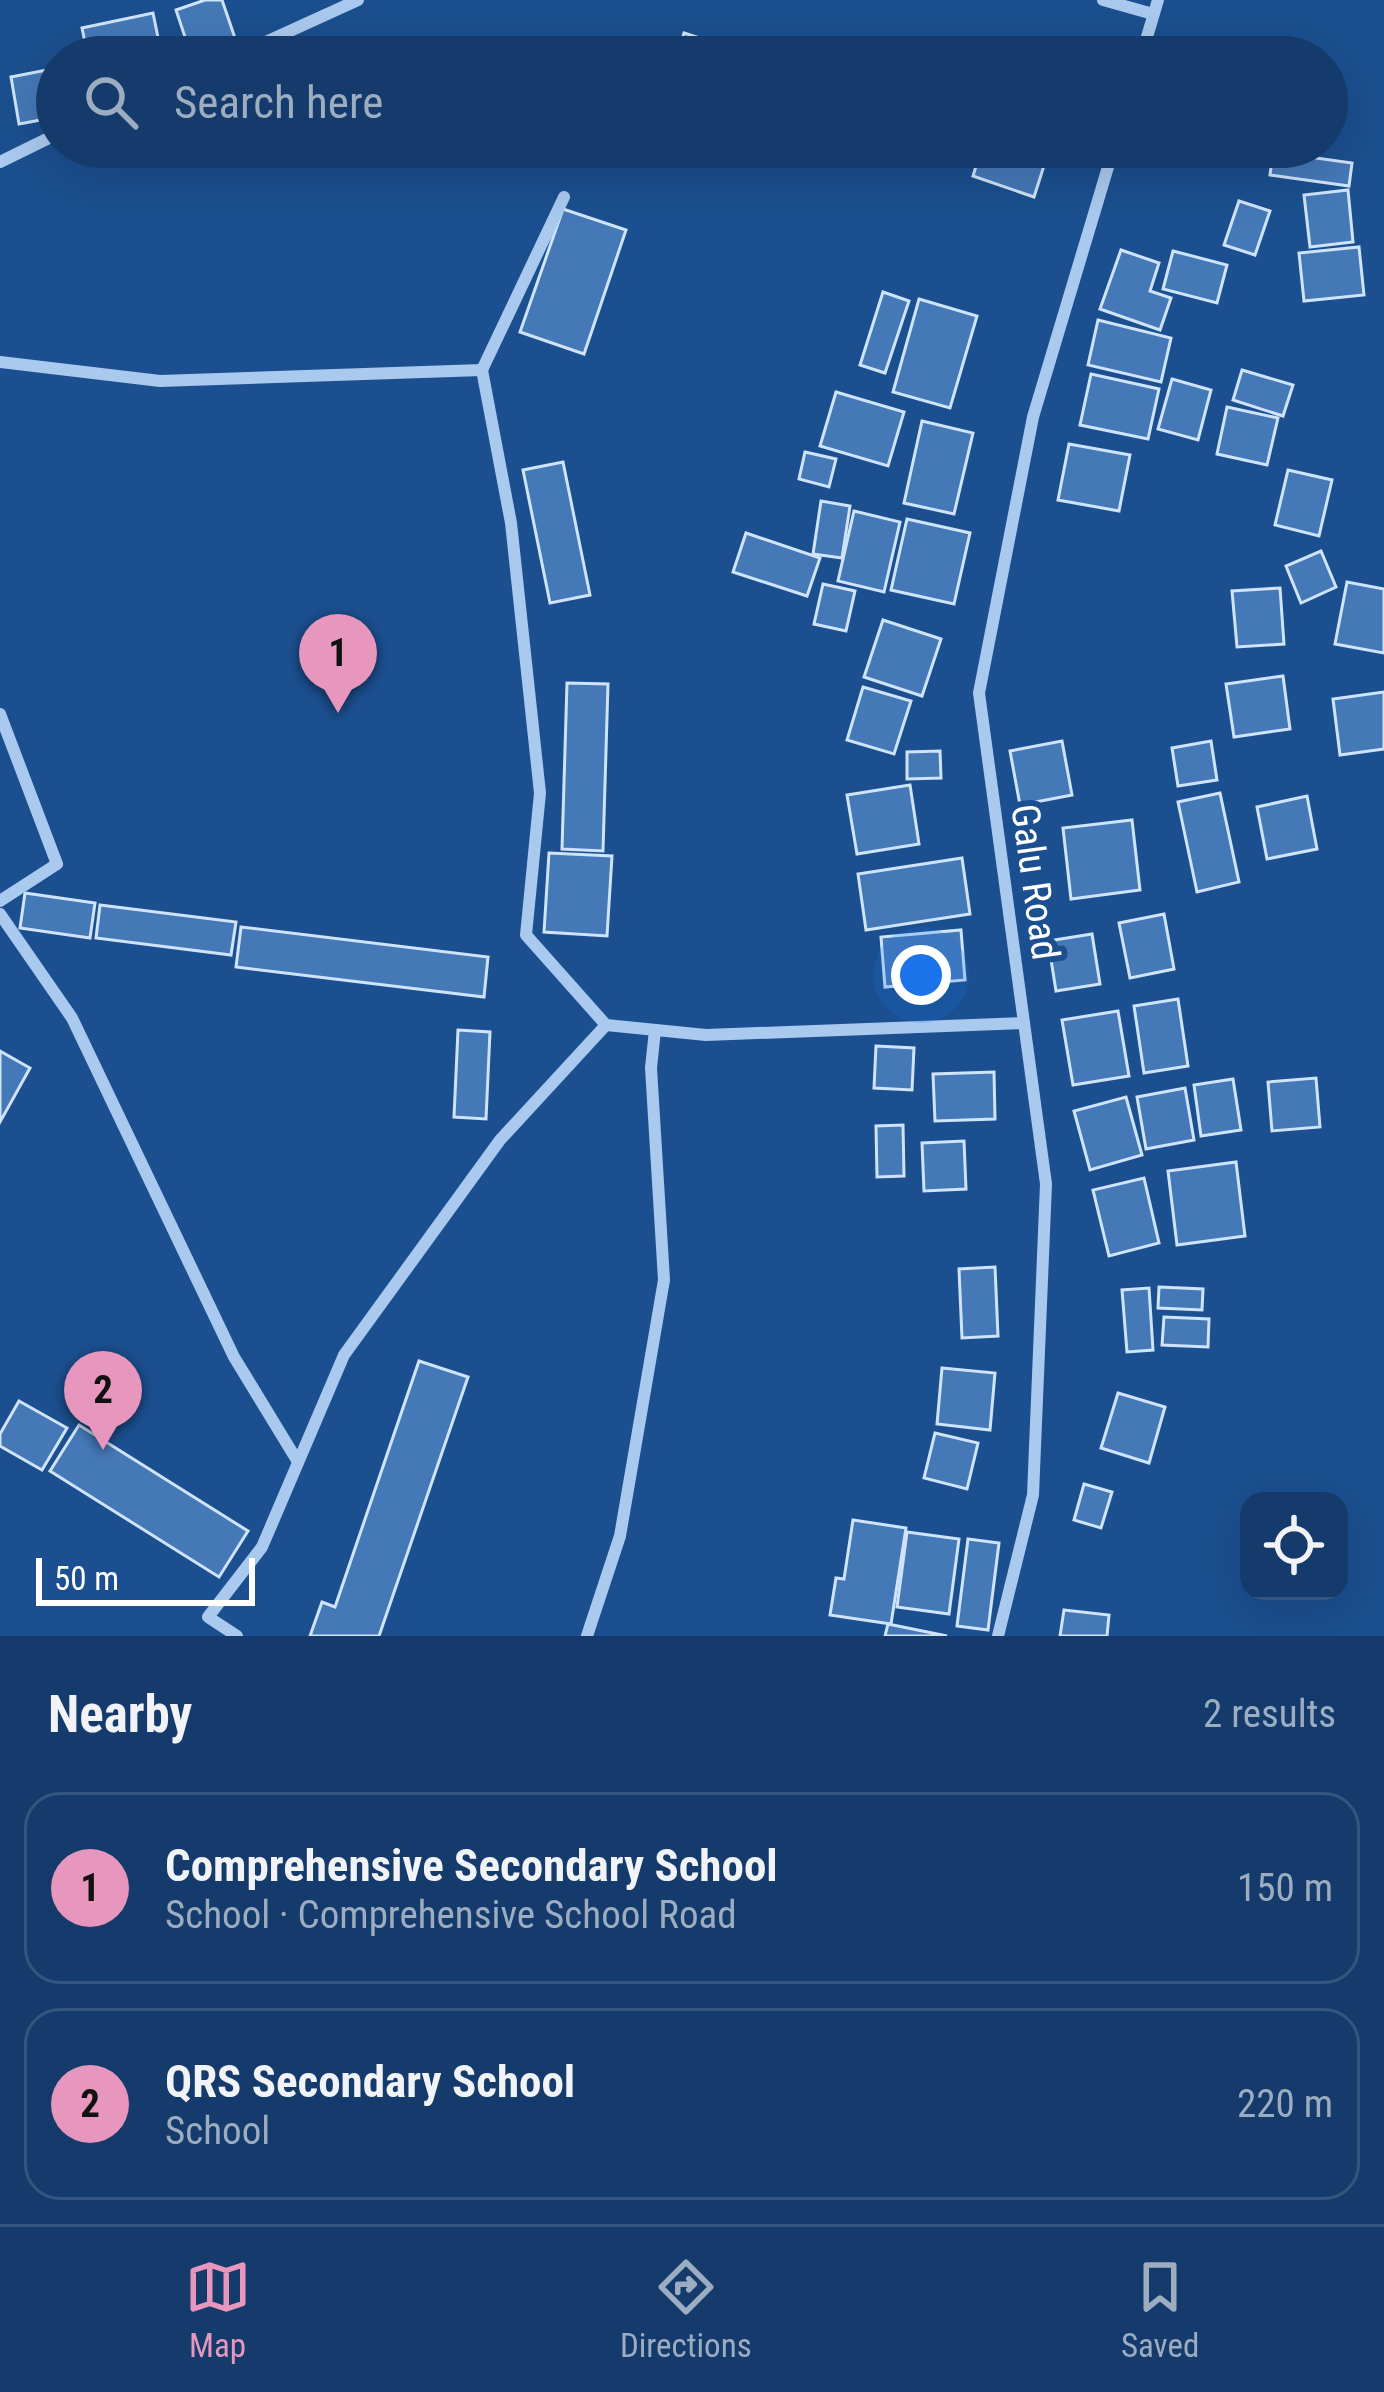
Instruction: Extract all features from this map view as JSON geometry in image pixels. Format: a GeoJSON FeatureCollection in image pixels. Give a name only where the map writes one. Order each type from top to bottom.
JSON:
{"type":"FeatureCollection","features":[{"type":"Feature","properties":{"kind":"street"},"geometry":{"type":"LineString","coordinates":[[279,36],[358,0]]}},
{"type":"Feature","properties":{"kind":"street"},"geometry":{"type":"LineString","coordinates":[[1103,0],[1155,7],[1147,36]]}},
{"type":"Feature","properties":{"kind":"street"},"geometry":{"type":"LineString","coordinates":[[0,162],[36,144]]}},
{"type":"Feature","properties":{"kind":"street","name":"Galu Road"},"geometry":{"type":"LineString","coordinates":[[998,1636],[1033,1495],[1046,1184],[980,693],[1034,417],[1108,168]]}},
{"type":"Feature","properties":{"kind":"street"},"geometry":{"type":"LineString","coordinates":[[564,197],[482,370],[511,523],[539,794],[526,934],[606,1025],[706,1035],[1024,1023]]}},
{"type":"Feature","properties":{"kind":"street"},"geometry":{"type":"LineString","coordinates":[[0,362],[160,381],[482,370]]}},
{"type":"Feature","properties":{"kind":"street"},"geometry":{"type":"LineString","coordinates":[[0,714],[57,864],[0,901]]}},
{"type":"Feature","properties":{"kind":"street"},"geometry":{"type":"LineString","coordinates":[[0,914],[72,1018],[234,1358],[298,1462]]}},
{"type":"Feature","properties":{"kind":"street"},"geometry":{"type":"LineString","coordinates":[[237,1636],[208,1617],[262,1547],[344,1355],[500,1140],[606,1025]]}},
{"type":"Feature","properties":{"kind":"street"},"geometry":{"type":"LineString","coordinates":[[587,1636],[620,1536],[664,1280],[651,1067],[655,1030]]}},
{"type":"Feature","properties":{"kind":"building"},"geometry":{"type":"Polygon","coordinates":[[[205,0],[222,0],[234,36],[185,36],[176,10],[205,0]]]}},
{"type":"Feature","properties":{"kind":"building"},"geometry":{"type":"Polygon","coordinates":[[[153,13],[158,36],[84,36],[82,28],[153,13]]]}},
{"type":"Feature","properties":{"kind":"building"},"geometry":{"type":"Polygon","coordinates":[[[36,72],[36,121],[19,124],[11,77],[36,72]]]}},
{"type":"Feature","properties":{"kind":"building"},"geometry":{"type":"Polygon","coordinates":[[[1352,163],[1349,186],[1270,175],[1271,168],[1348,168],[1352,163]]]}},
{"type":"Feature","properties":{"kind":"building"},"geometry":{"type":"Polygon","coordinates":[[[975,168],[1043,168],[1034,197],[973,176],[975,168]]]}},
{"type":"Feature","properties":{"kind":"building"},"geometry":{"type":"Polygon","coordinates":[[[1348,190],[1353,242],[1310,247],[1304,195],[1348,190]]]}},
{"type":"Feature","properties":{"kind":"building"},"geometry":{"type":"Polygon","coordinates":[[[1239,201],[1270,211],[1255,255],[1224,245],[1239,201]]]}},
{"type":"Feature","properties":{"kind":"building"},"geometry":{"type":"Polygon","coordinates":[[[563,209],[626,230],[584,354],[520,332],[563,209]]]}},
{"type":"Feature","properties":{"kind":"building"},"geometry":{"type":"Polygon","coordinates":[[[1359,247],[1364,295],[1304,301],[1299,253],[1359,247]]]}},
{"type":"Feature","properties":{"kind":"building"},"geometry":{"type":"Polygon","coordinates":[[[1121,250],[1159,263],[1150,291],[1171,298],[1160,330],[1100,309],[1121,250]]]}},
{"type":"Feature","properties":{"kind":"building"},"geometry":{"type":"Polygon","coordinates":[[[1173,251],[1227,265],[1217,303],[1163,289],[1173,251]]]}},
{"type":"Feature","properties":{"kind":"building"},"geometry":{"type":"Polygon","coordinates":[[[883,292],[909,301],[885,373],[860,365],[883,292]]]}},
{"type":"Feature","properties":{"kind":"building"},"geometry":{"type":"Polygon","coordinates":[[[919,299],[977,316],[950,408],[893,392],[919,299]]]}},
{"type":"Feature","properties":{"kind":"building"},"geometry":{"type":"Polygon","coordinates":[[[1098,320],[1171,338],[1161,382],[1088,365],[1098,320]]]}},
{"type":"Feature","properties":{"kind":"building"},"geometry":{"type":"Polygon","coordinates":[[[1242,370],[1293,385],[1283,416],[1233,400],[1242,370]]]}},
{"type":"Feature","properties":{"kind":"building"},"geometry":{"type":"Polygon","coordinates":[[[1091,374],[1159,389],[1148,439],[1080,425],[1091,374]]]}},
{"type":"Feature","properties":{"kind":"building"},"geometry":{"type":"Polygon","coordinates":[[[1172,379],[1211,390],[1198,440],[1158,429],[1172,379]]]}},
{"type":"Feature","properties":{"kind":"building"},"geometry":{"type":"Polygon","coordinates":[[[836,392],[904,412],[888,466],[820,446],[836,392]]]}},
{"type":"Feature","properties":{"kind":"building"},"geometry":{"type":"Polygon","coordinates":[[[1227,407],[1278,418],[1267,465],[1217,454],[1227,407]]]}},
{"type":"Feature","properties":{"kind":"building"},"geometry":{"type":"Polygon","coordinates":[[[922,421],[973,433],[954,514],[904,503],[922,421]]]}},
{"type":"Feature","properties":{"kind":"building"},"geometry":{"type":"Polygon","coordinates":[[[1069,444],[1130,455],[1119,511],[1058,500],[1069,444]]]}},
{"type":"Feature","properties":{"kind":"building"},"geometry":{"type":"Polygon","coordinates":[[[805,452],[836,459],[829,487],[799,479],[805,452]]]}},
{"type":"Feature","properties":{"kind":"building"},"geometry":{"type":"Polygon","coordinates":[[[563,462],[590,595],[550,603],[523,470],[563,462]]]}},
{"type":"Feature","properties":{"kind":"building"},"geometry":{"type":"Polygon","coordinates":[[[1288,470],[1332,480],[1319,536],[1275,525],[1288,470]]]}},
{"type":"Feature","properties":{"kind":"building"},"geometry":{"type":"Polygon","coordinates":[[[821,501],[850,506],[842,558],[813,554],[821,501]]]}},
{"type":"Feature","properties":{"kind":"building"},"geometry":{"type":"Polygon","coordinates":[[[854,511],[900,522],[884,592],[838,581],[854,511]]]}},
{"type":"Feature","properties":{"kind":"building"},"geometry":{"type":"Polygon","coordinates":[[[907,519],[970,533],[954,604],[891,590],[907,519]]]}},
{"type":"Feature","properties":{"kind":"building"},"geometry":{"type":"Polygon","coordinates":[[[746,533],[820,558],[807,596],[733,572],[746,533]]]}},
{"type":"Feature","properties":{"kind":"building"},"geometry":{"type":"Polygon","coordinates":[[[1321,551],[1336,587],[1301,603],[1286,566],[1321,551]]]}},
{"type":"Feature","properties":{"kind":"building"},"geometry":{"type":"Polygon","coordinates":[[[1347,582],[1384,589],[1384,653],[1335,644],[1347,582]]]}},
{"type":"Feature","properties":{"kind":"building"},"geometry":{"type":"Polygon","coordinates":[[[823,584],[855,591],[846,631],[814,624],[823,584]]]}},
{"type":"Feature","properties":{"kind":"building"},"geometry":{"type":"Polygon","coordinates":[[[1280,588],[1284,644],[1237,647],[1232,591],[1280,588]]]}},
{"type":"Feature","properties":{"kind":"building"},"geometry":{"type":"Polygon","coordinates":[[[883,620],[941,639],[922,696],[864,677],[883,620]]]}},
{"type":"Feature","properties":{"kind":"building"},"geometry":{"type":"Polygon","coordinates":[[[1283,676],[1290,729],[1234,737],[1226,684],[1283,676]]]}},
{"type":"Feature","properties":{"kind":"building"},"geometry":{"type":"Polygon","coordinates":[[[567,683],[608,684],[603,851],[562,849],[567,683]]]}},
{"type":"Feature","properties":{"kind":"building"},"geometry":{"type":"Polygon","coordinates":[[[863,687],[911,701],[894,754],[847,740],[863,687]]]}},
{"type":"Feature","properties":{"kind":"building"},"geometry":{"type":"Polygon","coordinates":[[[1384,692],[1384,749],[1340,755],[1333,699],[1384,692]]]}},
{"type":"Feature","properties":{"kind":"building"},"geometry":{"type":"Polygon","coordinates":[[[1062,741],[1072,795],[1020,805],[1010,751],[1062,741]]]}},
{"type":"Feature","properties":{"kind":"building"},"geometry":{"type":"Polygon","coordinates":[[[1211,741],[1217,780],[1178,786],[1172,748],[1211,741]]]}},
{"type":"Feature","properties":{"kind":"building"},"geometry":{"type":"Polygon","coordinates":[[[940,751],[941,778],[907,779],[907,752],[940,751]]]}},
{"type":"Feature","properties":{"kind":"building"},"geometry":{"type":"Polygon","coordinates":[[[910,785],[919,844],[857,854],[847,795],[910,785]]]}},
{"type":"Feature","properties":{"kind":"building"},"geometry":{"type":"Polygon","coordinates":[[[1220,793],[1239,882],[1197,892],[1178,802],[1220,793]]]}},
{"type":"Feature","properties":{"kind":"building"},"geometry":{"type":"Polygon","coordinates":[[[1307,796],[1317,849],[1267,859],[1257,807],[1307,796]]]}},
{"type":"Feature","properties":{"kind":"building"},"geometry":{"type":"Polygon","coordinates":[[[1132,820],[1140,890],[1071,899],[1063,828],[1132,820]]]}},
{"type":"Feature","properties":{"kind":"building"},"geometry":{"type":"Polygon","coordinates":[[[549,853],[612,856],[607,936],[544,932],[549,853]]]}},
{"type":"Feature","properties":{"kind":"building"},"geometry":{"type":"Polygon","coordinates":[[[962,858],[970,914],[866,930],[858,874],[962,858]]]}},
{"type":"Feature","properties":{"kind":"building"},"geometry":{"type":"Polygon","coordinates":[[[25,893],[95,903],[90,938],[20,928],[25,893]]]}},
{"type":"Feature","properties":{"kind":"building"},"geometry":{"type":"Polygon","coordinates":[[[100,905],[236,922],[231,955],[96,938],[100,905]]]}},
{"type":"Feature","properties":{"kind":"building"},"geometry":{"type":"Polygon","coordinates":[[[1164,914],[1174,969],[1130,978],[1119,923],[1164,914]]]}},
{"type":"Feature","properties":{"kind":"building"},"geometry":{"type":"Polygon","coordinates":[[[241,927],[488,957],[484,997],[236,967],[241,927]]]}},
{"type":"Feature","properties":{"kind":"building"},"geometry":{"type":"Polygon","coordinates":[[[961,930],[965,980],[885,987],[881,937],[961,930]]]}},
{"type":"Feature","properties":{"kind":"building"},"geometry":{"type":"Polygon","coordinates":[[[1092,934],[1100,984],[1056,991],[1048,941],[1092,934]]]}},
{"type":"Feature","properties":{"kind":"building"},"geometry":{"type":"Polygon","coordinates":[[[1178,999],[1188,1066],[1144,1073],[1134,1006],[1178,999]]]}},
{"type":"Feature","properties":{"kind":"building"},"geometry":{"type":"Polygon","coordinates":[[[1118,1011],[1129,1076],[1073,1085],[1062,1020],[1118,1011]]]}},
{"type":"Feature","properties":{"kind":"building"},"geometry":{"type":"Polygon","coordinates":[[[458,1030],[490,1032],[486,1119],[454,1117],[458,1030]]]}},
{"type":"Feature","properties":{"kind":"building"},"geometry":{"type":"Polygon","coordinates":[[[876,1046],[914,1048],[912,1090],[874,1088],[876,1046]]]}},
{"type":"Feature","properties":{"kind":"building"},"geometry":{"type":"Polygon","coordinates":[[[0,1051],[30,1068],[0,1122],[0,1051]]]}},
{"type":"Feature","properties":{"kind":"building"},"geometry":{"type":"Polygon","coordinates":[[[994,1072],[995,1119],[935,1121],[933,1074],[994,1072]]]}},
{"type":"Feature","properties":{"kind":"building"},"geometry":{"type":"Polygon","coordinates":[[[1316,1078],[1320,1127],[1272,1131],[1268,1082],[1316,1078]]]}},
{"type":"Feature","properties":{"kind":"building"},"geometry":{"type":"Polygon","coordinates":[[[1233,1079],[1241,1130],[1201,1136],[1194,1085],[1233,1079]]]}},
{"type":"Feature","properties":{"kind":"building"},"geometry":{"type":"Polygon","coordinates":[[[1185,1088],[1194,1140],[1146,1149],[1137,1097],[1185,1088]]]}},
{"type":"Feature","properties":{"kind":"building"},"geometry":{"type":"Polygon","coordinates":[[[1126,1097],[1142,1155],[1090,1170],[1074,1111],[1126,1097]]]}},
{"type":"Feature","properties":{"kind":"building"},"geometry":{"type":"Polygon","coordinates":[[[903,1125],[904,1176],[877,1177],[876,1126],[903,1125]]]}},
{"type":"Feature","properties":{"kind":"building"},"geometry":{"type":"Polygon","coordinates":[[[964,1141],[966,1189],[924,1191],[922,1143],[964,1141]]]}},
{"type":"Feature","properties":{"kind":"building"},"geometry":{"type":"Polygon","coordinates":[[[1236,1162],[1245,1236],[1177,1245],[1168,1171],[1236,1162]]]}},
{"type":"Feature","properties":{"kind":"building"},"geometry":{"type":"Polygon","coordinates":[[[1144,1178],[1159,1243],[1109,1256],[1093,1190],[1144,1178]]]}},
{"type":"Feature","properties":{"kind":"building"},"geometry":{"type":"Polygon","coordinates":[[[995,1267],[998,1336],[962,1338],[959,1269],[995,1267]]]}},
{"type":"Feature","properties":{"kind":"building"},"geometry":{"type":"Polygon","coordinates":[[[1159,1287],[1203,1289],[1202,1310],[1158,1308],[1159,1287]]]}},
{"type":"Feature","properties":{"kind":"building"},"geometry":{"type":"Polygon","coordinates":[[[1149,1288],[1153,1350],[1127,1352],[1122,1290],[1149,1288]]]}},
{"type":"Feature","properties":{"kind":"building"},"geometry":{"type":"Polygon","coordinates":[[[1164,1317],[1209,1319],[1208,1347],[1162,1345],[1164,1317]]]}},
{"type":"Feature","properties":{"kind":"building"},"geometry":{"type":"Polygon","coordinates":[[[419,1361],[468,1377],[379,1636],[310,1636],[322,1602],[335,1607],[419,1361]]]}},
{"type":"Feature","properties":{"kind":"building"},"geometry":{"type":"Polygon","coordinates":[[[942,1368],[995,1373],[990,1430],[937,1424],[942,1368]]]}},
{"type":"Feature","properties":{"kind":"building"},"geometry":{"type":"Polygon","coordinates":[[[1118,1393],[1165,1407],[1149,1463],[1101,1448],[1118,1393]]]}},
{"type":"Feature","properties":{"kind":"building"},"geometry":{"type":"Polygon","coordinates":[[[19,1401],[67,1428],[42,1470],[0,1446],[0,1434],[19,1401]]]}},
{"type":"Feature","properties":{"kind":"building"},"geometry":{"type":"Polygon","coordinates":[[[79,1425],[248,1531],[219,1577],[50,1471],[79,1425]]]}},
{"type":"Feature","properties":{"kind":"building"},"geometry":{"type":"Polygon","coordinates":[[[935,1433],[978,1443],[967,1489],[924,1478],[935,1433]]]}},
{"type":"Feature","properties":{"kind":"building"},"geometry":{"type":"Polygon","coordinates":[[[1084,1484],[1112,1492],[1101,1528],[1074,1520],[1084,1484]]]}},
{"type":"Feature","properties":{"kind":"building"},"geometry":{"type":"Polygon","coordinates":[[[853,1520],[906,1528],[891,1624],[830,1615],[836,1578],[844,1579],[853,1520]]]}},
{"type":"Feature","properties":{"kind":"building"},"geometry":{"type":"Polygon","coordinates":[[[907,1532],[959,1539],[949,1614],[897,1607],[907,1532]]]}},
{"type":"Feature","properties":{"kind":"building"},"geometry":{"type":"Polygon","coordinates":[[[968,1539],[999,1543],[988,1630],[957,1626],[968,1539]]]}},
{"type":"Feature","properties":{"kind":"building"},"geometry":{"type":"Polygon","coordinates":[[[1064,1610],[1109,1615],[1107,1636],[1060,1636],[1064,1610]]]}},
{"type":"Feature","properties":{"kind":"building"},"geometry":{"type":"Polygon","coordinates":[[[888,1624],[947,1636],[885,1636],[888,1624]]]}},
{"type":"Feature","properties":{"kind":"place","name":"Comprehensive Secondary School"},"geometry":{"type":"Point","coordinates":[338,713]}},
{"type":"Feature","properties":{"kind":"place","name":"QRS Secondary School"},"geometry":{"type":"Point","coordinates":[103,1450]}}]}
